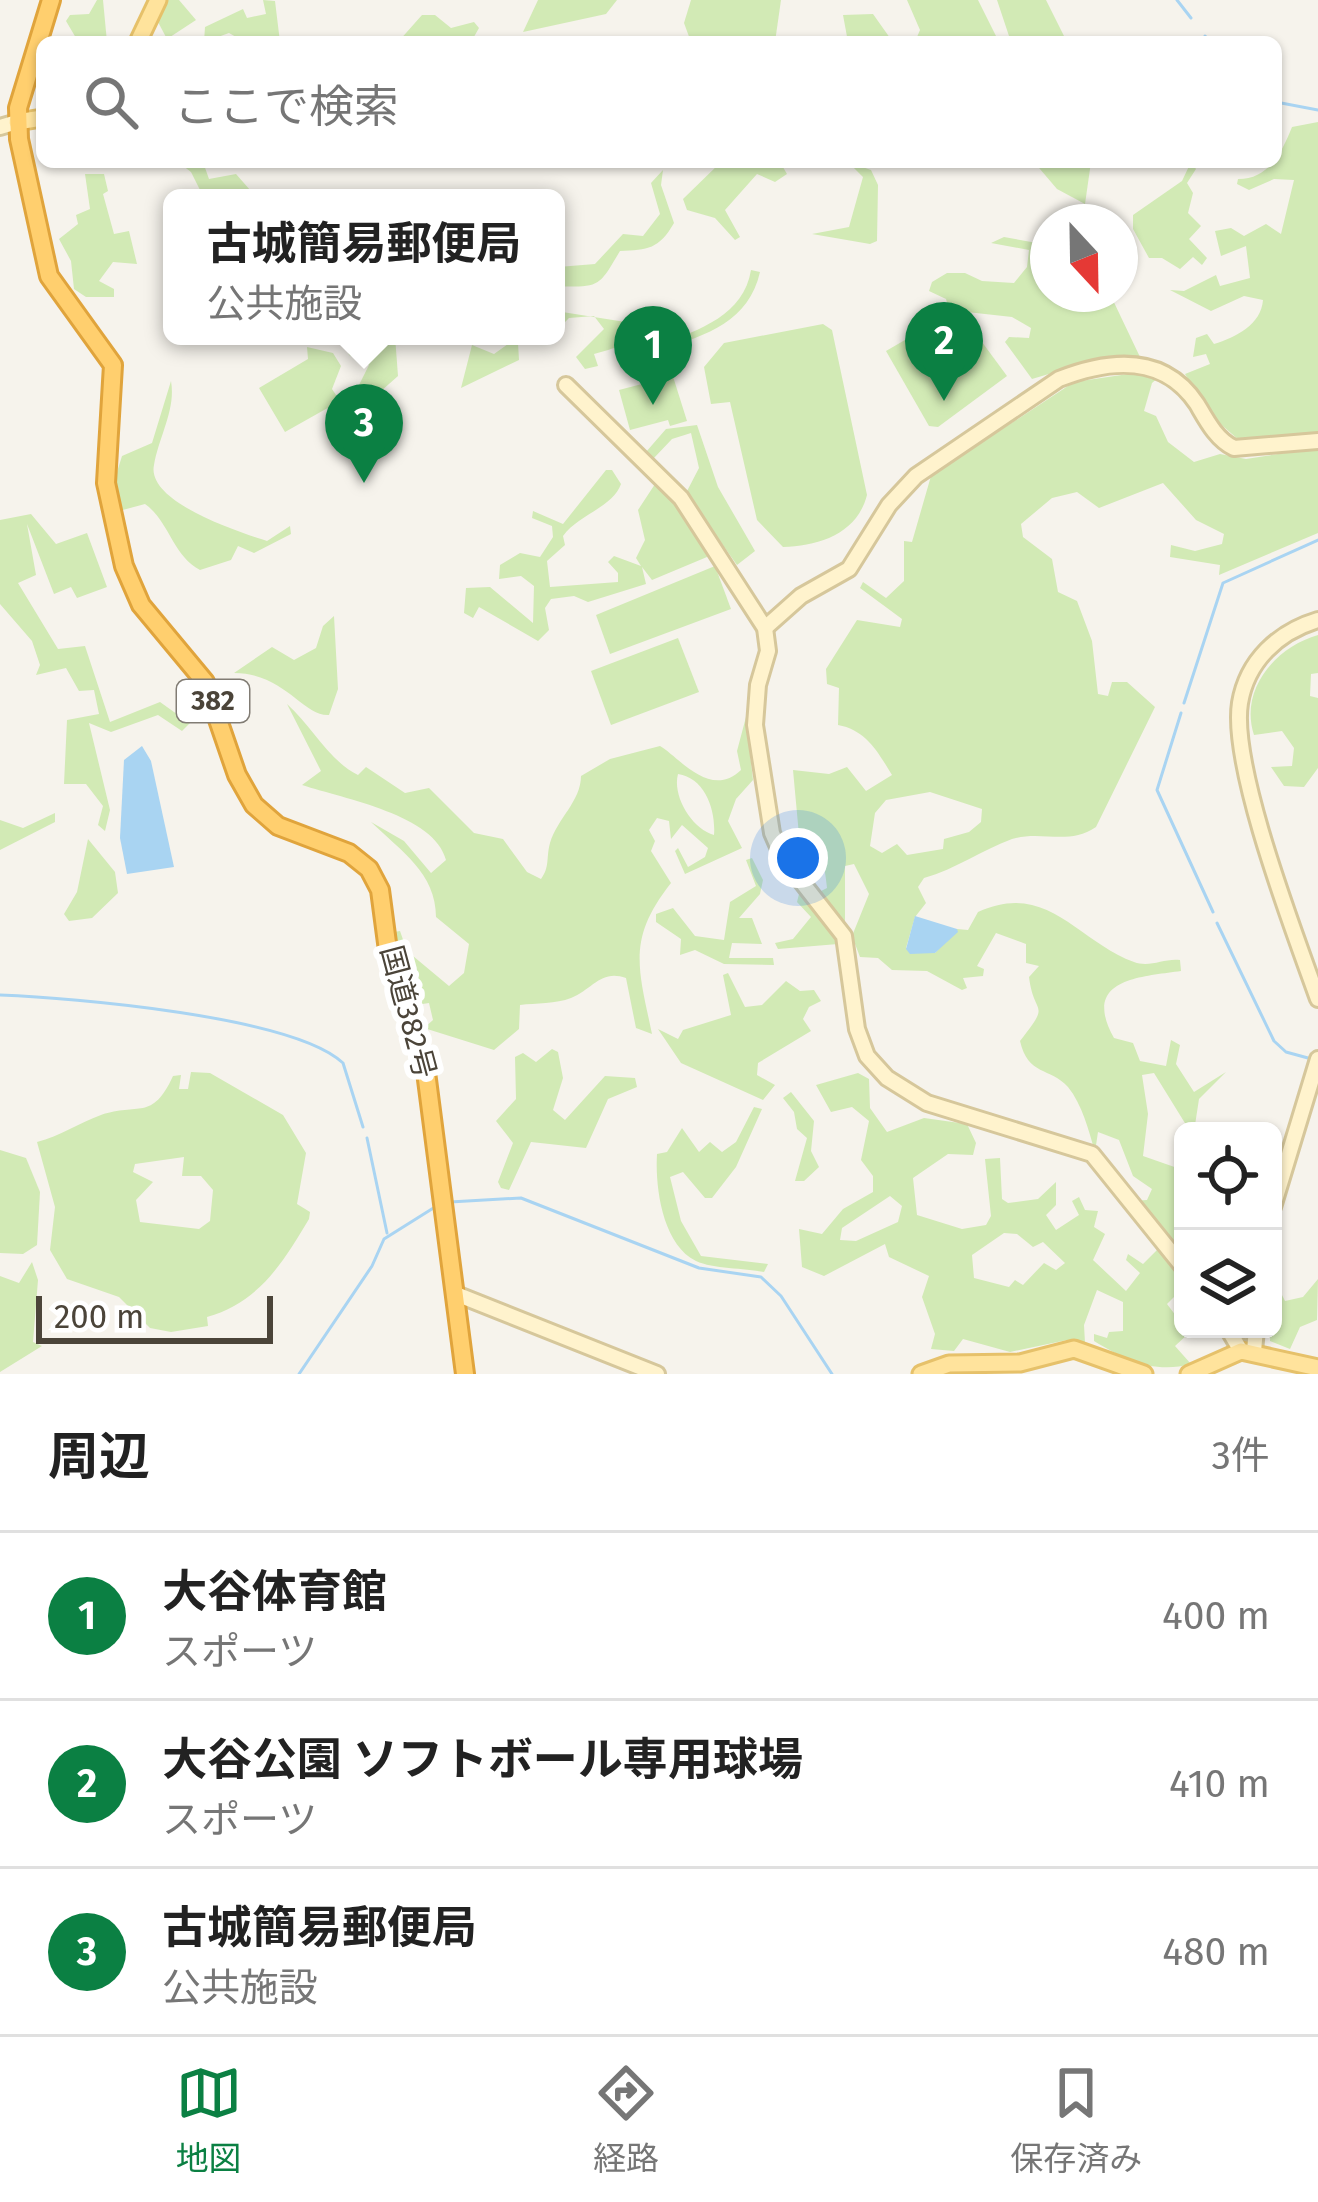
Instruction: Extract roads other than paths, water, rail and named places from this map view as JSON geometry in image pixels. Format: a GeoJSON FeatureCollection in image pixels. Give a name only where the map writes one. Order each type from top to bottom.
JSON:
{"type":"FeatureCollection","features":[{"type":"Feature","properties":{"kind":"highway","name":"国道382号"},"geometry":{"type":"LineString","coordinates":[[39,36],[51,0]]}},
{"type":"Feature","properties":{"kind":"highway","name":"国道382号"},"geometry":{"type":"LineString","coordinates":[[36,44],[9,124],[44,266],[64,303],[113,365],[106,483],[130,585],[205,682],[237,775],[254,805],[278,826],[349,853],[369,869],[380,890],[389,958],[423,1053],[465,1374]]}},
{"type":"Feature","properties":{"kind":"main road"},"geometry":{"type":"LineString","coordinates":[[142,36],[158,0]]}},
{"type":"Feature","properties":{"kind":"main road"},"geometry":{"type":"LineString","coordinates":[[921,1374],[949,1364],[1020,1363],[1074,1349],[1144,1374]]}},
{"type":"Feature","properties":{"kind":"main road"},"geometry":{"type":"LineString","coordinates":[[1189,1374],[1247,1351],[1318,1368]]}},
{"type":"Feature","properties":{"kind":"street"},"geometry":{"type":"LineString","coordinates":[[764,628],[801,596],[849,569],[890,505],[916,476],[1080,371],[1145,364],[1168,372],[1225,443],[1242,450],[1318,441]]}},
{"type":"Feature","properties":{"kind":"street"},"geometry":{"type":"LineString","coordinates":[[566,385],[667,481],[764,628],[768,651],[758,685],[755,725],[772,833],[782,858],[844,936],[857,1029],[871,1061],[886,1078],[927,1103],[1092,1154],[1174,1256]]}},
{"type":"Feature","properties":{"kind":"street"},"geometry":{"type":"LineString","coordinates":[[1318,620],[1266,650],[1247,680],[1239,713],[1264,837],[1318,999]]}},
{"type":"Feature","properties":{"kind":"street"},"geometry":{"type":"LineString","coordinates":[[1282,1177],[1318,1059]]}},
{"type":"Feature","properties":{"kind":"street"},"geometry":{"type":"LineString","coordinates":[[455,1294],[657,1374]]}},
{"type":"Feature","properties":{"kind":"street"},"geometry":{"type":"LineString","coordinates":[[1236,1338],[1247,1351],[1252,1338]]}},
{"type":"Feature","properties":{"kind":"water"},"geometry":{"type":"Polygon","coordinates":[[[142,746],[151,761],[174,867],[127,874],[120,838],[124,760],[142,746]]]}},
{"type":"Feature","properties":{"kind":"water"},"geometry":{"type":"Polygon","coordinates":[[[915,916],[958,932],[935,953],[910,954],[906,949],[915,916]]]}},
{"type":"Feature","properties":{"kind":"waterway"},"geometry":{"type":"LineString","coordinates":[[1177,0],[1191,18]]}},
{"type":"Feature","properties":{"kind":"waterway"},"geometry":{"type":"LineString","coordinates":[[1282,103],[1318,110]]}},
{"type":"Feature","properties":{"kind":"waterway"},"geometry":{"type":"LineString","coordinates":[[1184,703],[1223,583],[1318,540]]}},
{"type":"Feature","properties":{"kind":"waterway"},"geometry":{"type":"LineString","coordinates":[[1181,713],[1157,790],[1213,912]]}},
{"type":"Feature","properties":{"kind":"waterway"},"geometry":{"type":"LineString","coordinates":[[1217,923],[1274,1041],[1286,1052],[1308,1058]]}},
{"type":"Feature","properties":{"kind":"waterway"},"geometry":{"type":"LineString","coordinates":[[0,995],[180,1013],[279,1033],[343,1063],[363,1127]]}},
{"type":"Feature","properties":{"kind":"waterway"},"geometry":{"type":"LineString","coordinates":[[367,1138],[387,1233]]}},
{"type":"Feature","properties":{"kind":"waterway"},"geometry":{"type":"LineString","coordinates":[[450,1202],[521,1198],[699,1268],[761,1277],[781,1296],[832,1374]]}},
{"type":"Feature","properties":{"kind":"waterway"},"geometry":{"type":"LineString","coordinates":[[299,1374],[372,1266],[384,1239],[435,1207]]}},
{"type":"Feature","properties":{"kind":"place","name":"大谷公園 ソフトボール専用球場"},"geometry":{"type":"Point","coordinates":[944,401]}},
{"type":"Feature","properties":{"kind":"place","name":"大谷体育館"},"geometry":{"type":"Point","coordinates":[653,405]}},
{"type":"Feature","properties":{"kind":"place","name":"古城簡易郵便局"},"geometry":{"type":"Point","coordinates":[364,483]}}]}
